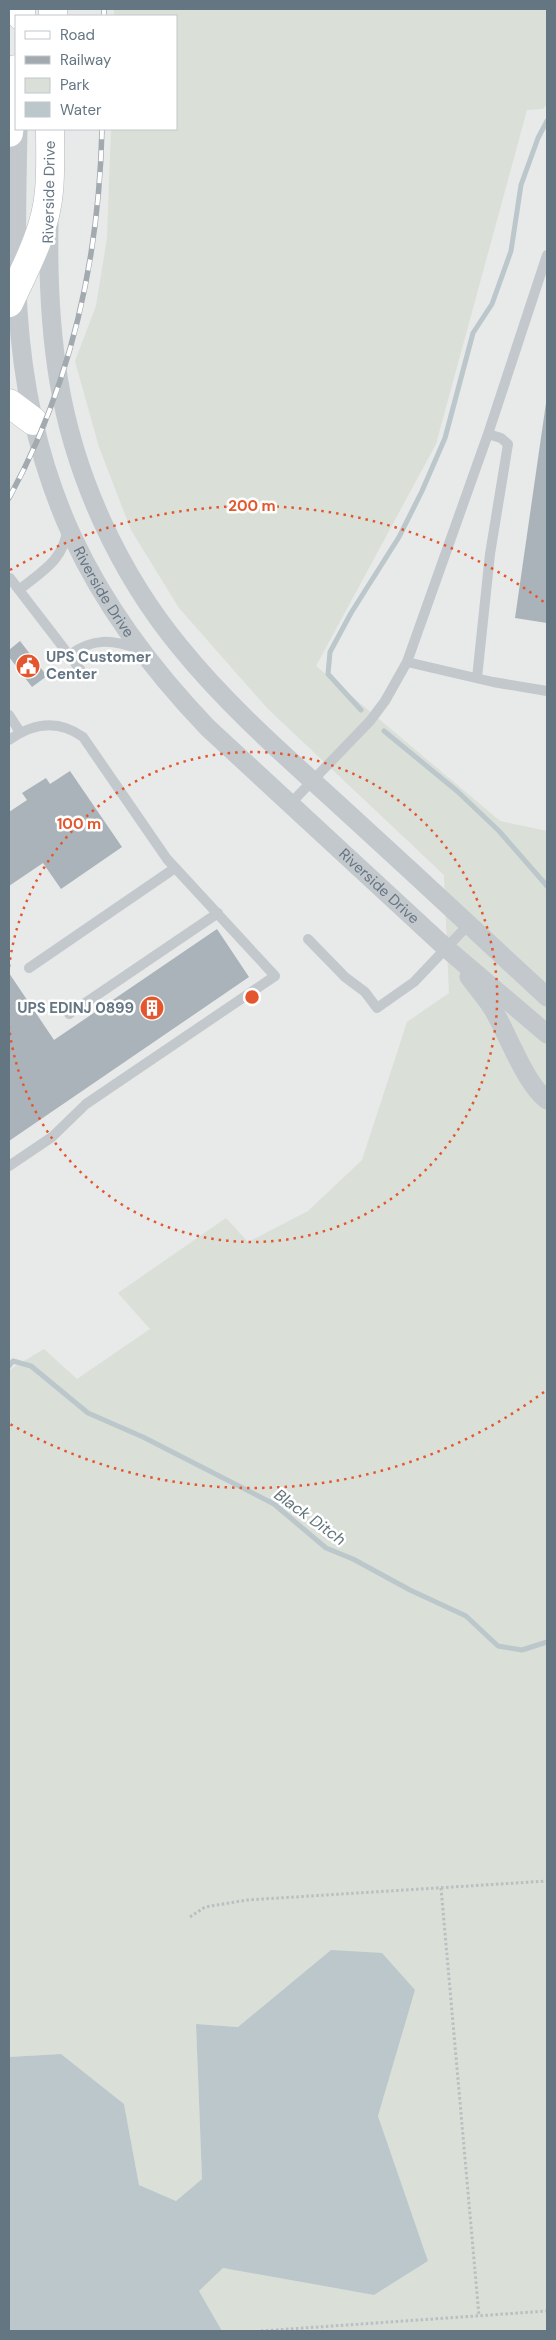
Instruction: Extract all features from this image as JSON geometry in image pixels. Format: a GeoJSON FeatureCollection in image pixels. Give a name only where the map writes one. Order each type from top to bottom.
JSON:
{"type":"FeatureCollection","features":[{"type":"Feature","properties":{"kind":"main road"},"geometry":{"type":"LineString","coordinates":[[9,133],[15,78]]}},
{"type":"Feature","properties":{"kind":"main road","name":"Riverside Drive"},"geometry":{"type":"LineString","coordinates":[[49,191],[50,130]]}},
{"type":"Feature","properties":{"kind":"main road"},"geometry":{"type":"LineString","coordinates":[[13,294],[38,237],[49,191]]}},
{"type":"Feature","properties":{"kind":"main road"},"geometry":{"type":"LineString","coordinates":[[9,403],[34,421]]}},
{"type":"Feature","properties":{"kind":"street","name":"Riverside Drive"},"geometry":{"type":"LineString","coordinates":[[18,130],[13,294],[34,421],[47,475],[67,526],[101,590],[139,649],[172,690],[208,728],[446,948],[547,1034]]}},
{"type":"Feature","properties":{"kind":"street","name":"Riverside Drive"},"geometry":{"type":"LineString","coordinates":[[49,191],[49,282],[53,342],[59,385],[78,456],[104,525],[130,574],[160,622],[179,646],[238,711],[547,997]]}},
{"type":"Feature","properties":{"kind":"street"},"geometry":{"type":"LineString","coordinates":[[446,948],[484,996],[531,1082],[547,1100]]}},
{"type":"Feature","properties":{"kind":"lane"},"geometry":{"type":"LineString","coordinates":[[290,804],[370,721],[389,695],[408,662],[488,434],[547,255]]}},
{"type":"Feature","properties":{"kind":"lane"},"geometry":{"type":"LineString","coordinates":[[477,678],[490,554],[508,444],[501,438],[488,434]]}},
{"type":"Feature","properties":{"kind":"lane"},"geometry":{"type":"LineString","coordinates":[[19,590],[51,564],[62,552],[67,526]]}},
{"type":"Feature","properties":{"kind":"lane"},"geometry":{"type":"LineString","coordinates":[[10,578],[82,672]]}},
{"type":"Feature","properties":{"kind":"lane"},"geometry":{"type":"LineString","coordinates":[[69,655],[79,648],[109,640],[139,649]]}},
{"type":"Feature","properties":{"kind":"lane"},"geometry":{"type":"LineString","coordinates":[[408,662],[477,678],[547,691]]}},
{"type":"Feature","properties":{"kind":"lane"},"geometry":{"type":"LineString","coordinates":[[9,715],[20,732]]}},
{"type":"Feature","properties":{"kind":"lane"},"geometry":{"type":"LineString","coordinates":[[9,740],[20,732],[34,726],[56,725],[70,729],[83,737],[175,868],[275,976],[86,1104],[52,1136],[9,1166]]}},
{"type":"Feature","properties":{"kind":"lane"},"geometry":{"type":"LineString","coordinates":[[29,968],[175,868]]}},
{"type":"Feature","properties":{"kind":"lane"},"geometry":{"type":"LineString","coordinates":[[69,1014],[218,913]]}},
{"type":"Feature","properties":{"kind":"lane"},"geometry":{"type":"LineString","coordinates":[[308,939],[345,977],[365,992],[377,1008],[414,982],[469,924]]}},
{"type":"Feature","properties":{"kind":"path"},"geometry":{"type":"LineString","coordinates":[[190,1917],[205,1907],[247,1900],[547,1881]]}},
{"type":"Feature","properties":{"kind":"path"},"geometry":{"type":"LineString","coordinates":[[441,1888],[479,2316]]}},
{"type":"Feature","properties":{"kind":"path"},"geometry":{"type":"LineString","coordinates":[[262,2331],[547,2311]]}},
{"type":"Feature","properties":{"kind":"shaded area"},"geometry":{"type":"Polygon","coordinates":[[[9,9],[547,9],[547,2331],[9,2331],[9,9]]]}},
{"type":"Feature","properties":{"kind":"green space"},"geometry":{"type":"Polygon","coordinates":[[[114,9],[547,9],[547,104],[543,109],[527,110],[436,444],[316,666],[500,821],[547,831],[547,2331],[222,2331],[199,2291],[223,2268],[374,2295],[428,2261],[378,2116],[415,1990],[331,1950],[238,2027],[196,2024],[202,2179],[176,2201],[139,2185],[124,2104],[61,2054],[9,2057],[9,1370],[44,1349],[77,1379],[150,1329],[118,1293],[226,1218],[248,1242],[308,1211],[362,1160],[407,1022],[449,993],[444,875],[268,709],[179,608],[131,530],[99,447],[75,361],[96,306],[107,238],[111,130],[178,130],[178,15],[114,15],[114,9]]]}},
{"type":"Feature","properties":{"kind":"water"},"geometry":{"type":"Polygon","coordinates":[[[331,1950],[382,1953],[415,1990],[378,2116],[428,2261],[374,2295],[223,2268],[199,2291],[222,2331],[9,2331],[9,2057],[61,2054],[124,2104],[139,2185],[176,2201],[202,2179],[196,2024],[238,2027],[331,1950]]]}},
{"type":"Feature","properties":{"kind":"building"},"geometry":{"type":"Polygon","coordinates":[[[547,403],[547,623],[515,618],[547,403]]]}},
{"type":"Feature","properties":{"kind":"building","name":"UPS Customer Center"},"geometry":{"type":"Polygon","coordinates":[[[20,641],[47,676],[32,687],[9,657],[9,650],[20,641]]]}},
{"type":"Feature","properties":{"kind":"building"},"geometry":{"type":"Polygon","coordinates":[[[70,771],[122,847],[61,889],[43,863],[9,886],[9,812],[27,800],[22,793],[46,778],[50,784],[70,771]]]}},
{"type":"Feature","properties":{"kind":"building","name":"UPS EDINJ 0899"},"geometry":{"type":"Polygon","coordinates":[[[217,929],[249,977],[9,1141],[9,973],[54,1040],[217,929]]]}},
{"type":"Feature","properties":{"kind":"waterway"},"geometry":{"type":"LineString","coordinates":[[361,710],[328,674],[330,652],[351,613],[399,537],[445,438],[473,333],[492,304],[511,251],[521,185],[538,138],[547,121]]}},
{"type":"Feature","properties":{"kind":"waterway"},"geometry":{"type":"LineString","coordinates":[[384,731],[457,791],[499,831],[547,886]]}},
{"type":"Feature","properties":{"kind":"waterway","name":"Black Ditch"},"geometry":{"type":"LineString","coordinates":[[9,1366],[13,1361],[31,1366],[88,1413],[143,1437],[274,1504],[326,1548],[353,1559],[410,1590],[466,1616],[498,1646],[522,1650],[547,1642]]}},
{"type":"Feature","properties":{"kind":"railway"},"geometry":{"type":"LineString","coordinates":[[104,9],[104,15]]}},
{"type":"Feature","properties":{"kind":"railway"},"geometry":{"type":"LineString","coordinates":[[9,498],[50,410],[78,319],[95,225],[102,130]]}},
{"type":"Feature","properties":{"kind":"place","name":"UPS Customer Center"},"geometry":{"type":"Point","coordinates":[28,666]}},
{"type":"Feature","properties":{"kind":"place","name":"UPS EDINJ 0899"},"geometry":{"type":"Point","coordinates":[152,1008]}}]}
